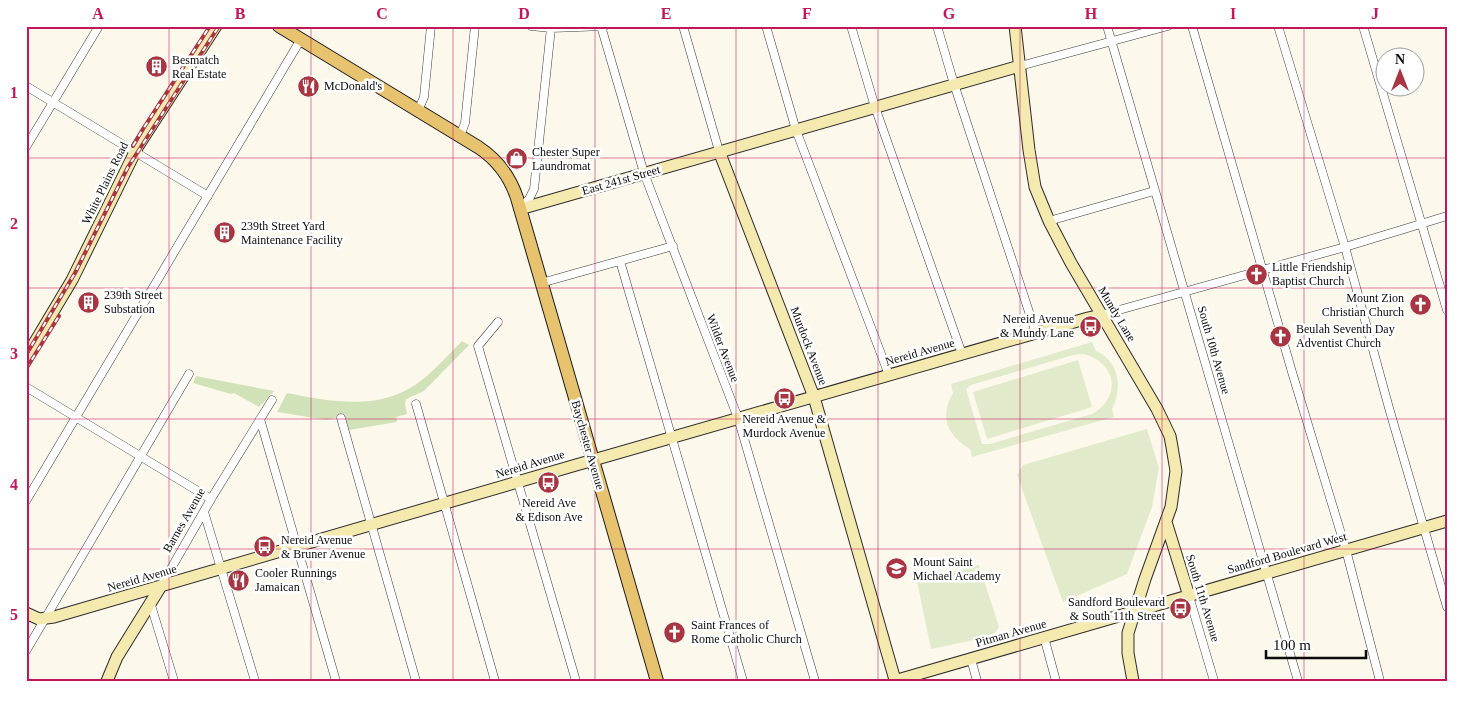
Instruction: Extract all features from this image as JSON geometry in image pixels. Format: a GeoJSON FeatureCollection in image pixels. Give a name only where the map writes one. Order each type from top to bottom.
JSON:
{"type":"FeatureCollection","features":[{"type":"Feature","properties":{"kind":"main road"},"geometry":{"type":"LineString","coordinates":[[279,26],[484,150],[498,164],[512,184],[520,209]]}},
{"type":"Feature","properties":{"kind":"main road","name":"Baychester Avenue"},"geometry":{"type":"LineString","coordinates":[[520,209],[657,681]]}},
{"type":"Feature","properties":{"kind":"street"},"geometry":{"type":"LineString","coordinates":[[26,147],[99,26]]}},
{"type":"Feature","properties":{"kind":"street","name":"White Plains Road"},"geometry":{"type":"LineString","coordinates":[[26,356],[72,280],[135,152],[216,26]]}},
{"type":"Feature","properties":{"kind":"street"},"geometry":{"type":"LineString","coordinates":[[418,111],[424,98],[431,26]]}},
{"type":"Feature","properties":{"kind":"street"},"geometry":{"type":"LineString","coordinates":[[460,136],[465,123],[475,26]]}},
{"type":"Feature","properties":{"kind":"street"},"geometry":{"type":"LineString","coordinates":[[531,26],[552,28],[602,27]]}},
{"type":"Feature","properties":{"kind":"street","name":"Murdock Avenue"},"geometry":{"type":"LineString","coordinates":[[683,26],[719,151],[814,397],[895,681]]}},
{"type":"Feature","properties":{"kind":"street"},"geometry":{"type":"LineString","coordinates":[[766,26],[796,130],[889,375]]}},
{"type":"Feature","properties":{"kind":"street"},"geometry":{"type":"LineString","coordinates":[[851,26],[875,107],[962,354]]}},
{"type":"Feature","properties":{"kind":"street"},"geometry":{"type":"LineString","coordinates":[[937,26],[954,84],[1036,333]]}},
{"type":"Feature","properties":{"kind":"street","name":"Mundy Lane"},"geometry":{"type":"LineString","coordinates":[[1015,26],[1035,187],[1049,221],[1101,315],[1157,408],[1170,436],[1176,482],[1166,522],[1130,624],[1128,653],[1133,681]]}},
{"type":"Feature","properties":{"kind":"street","name":"South 10th Avenue"},"geometry":{"type":"LineString","coordinates":[[1107,26],[1298,681]]}},
{"type":"Feature","properties":{"kind":"street"},"geometry":{"type":"LineString","coordinates":[[1020,66],[1168,26]]}},
{"type":"Feature","properties":{"kind":"street"},"geometry":{"type":"LineString","coordinates":[[1192,26],[1292,372],[1346,550],[1380,681]]}},
{"type":"Feature","properties":{"kind":"street"},"geometry":{"type":"LineString","coordinates":[[1278,26],[1345,247],[1389,408],[1447,607]]}},
{"type":"Feature","properties":{"kind":"street"},"geometry":{"type":"LineString","coordinates":[[1363,26],[1447,310]]}},
{"type":"Feature","properties":{"kind":"street","name":"Wilder Avenue"},"geometry":{"type":"LineString","coordinates":[[602,27],[644,173],[738,418],[815,681]]}},
{"type":"Feature","properties":{"kind":"street"},"geometry":{"type":"LineString","coordinates":[[520,209],[530,199],[534,189],[552,28]]}},
{"type":"Feature","properties":{"kind":"street"},"geometry":{"type":"LineString","coordinates":[[26,501],[301,39]]}},
{"type":"Feature","properties":{"kind":"street","name":"East 241st Street"},"geometry":{"type":"LineString","coordinates":[[520,209],[1020,66]]}},
{"type":"Feature","properties":{"kind":"street"},"geometry":{"type":"LineString","coordinates":[[26,86],[208,196]]}},
{"type":"Feature","properties":{"kind":"street"},"geometry":{"type":"LineString","coordinates":[[1049,221],[1154,191]]}},
{"type":"Feature","properties":{"kind":"street"},"geometry":{"type":"LineString","coordinates":[[1101,315],[1345,247],[1447,216]]}},
{"type":"Feature","properties":{"kind":"street"},"geometry":{"type":"LineString","coordinates":[[541,283],[673,246]]}},
{"type":"Feature","properties":{"kind":"street"},"geometry":{"type":"LineString","coordinates":[[620,260],[743,681]]}},
{"type":"Feature","properties":{"kind":"street","name":"Nereid Avenue"},"geometry":{"type":"LineString","coordinates":[[45,619],[1101,315]]}},
{"type":"Feature","properties":{"kind":"street"},"geometry":{"type":"LineString","coordinates":[[498,322],[478,346],[576,681]]}},
{"type":"Feature","properties":{"kind":"street"},"geometry":{"type":"LineString","coordinates":[[26,651],[189,374]]}},
{"type":"Feature","properties":{"kind":"street"},"geometry":{"type":"LineString","coordinates":[[26,387],[212,499]]}},
{"type":"Feature","properties":{"kind":"street","name":"Barnes Avenue"},"geometry":{"type":"LineString","coordinates":[[107,681],[117,657],[272,400]]}},
{"type":"Feature","properties":{"kind":"street"},"geometry":{"type":"LineString","coordinates":[[416,404],[496,681]]}},
{"type":"Feature","properties":{"kind":"street"},"geometry":{"type":"LineString","coordinates":[[341,418],[416,681]]}},
{"type":"Feature","properties":{"kind":"street"},"geometry":{"type":"LineString","coordinates":[[260,419],[336,681]]}},
{"type":"Feature","properties":{"kind":"street"},"geometry":{"type":"LineString","coordinates":[[204,512],[255,681]]}},
{"type":"Feature","properties":{"kind":"street","name":"Sandford Boulevard West"},"geometry":{"type":"LineString","coordinates":[[1135,610],[1447,521]]}},
{"type":"Feature","properties":{"kind":"street","name":"South 11th Avenue"},"geometry":{"type":"LineString","coordinates":[[1166,522],[1214,681]]}},
{"type":"Feature","properties":{"kind":"street"},"geometry":{"type":"LineString","coordinates":[[150,602],[174,681]]}},
{"type":"Feature","properties":{"kind":"street","name":"Pitman Avenue"},"geometry":{"type":"LineString","coordinates":[[895,681],[1135,610]]}},
{"type":"Feature","properties":{"kind":"street"},"geometry":{"type":"LineString","coordinates":[[26,613],[36,618],[45,619]]}},
{"type":"Feature","properties":{"kind":"street"},"geometry":{"type":"LineString","coordinates":[[1044,638],[1056,681]]}},
{"type":"Feature","properties":{"kind":"street"},"geometry":{"type":"LineString","coordinates":[[970,659],[977,681]]}},
{"type":"Feature","properties":{"kind":"green space"},"geometry":{"type":"Polygon","coordinates":[[[462,341],[469,345],[424,391],[406,399],[407,414],[396,417],[397,422],[349,430],[345,415],[327,420],[277,412],[287,393],[357,402],[391,396],[408,389],[423,379],[462,341]]]}},
{"type":"Feature","properties":{"kind":"green space"},"geometry":{"type":"Polygon","coordinates":[[[1092,342],[1096,351],[1110,361],[1117,376],[1118,384],[1112,409],[1114,417],[972,457],[970,449],[956,438],[948,425],[947,410],[953,393],[951,384],[1092,342]],[[1083,354],[1073,355],[971,385],[966,389],[982,444],[990,444],[1092,414],[1102,407],[1108,399],[1112,381],[1109,372],[1103,364],[1083,354]]]}},
{"type":"Feature","properties":{"kind":"green space"},"geometry":{"type":"Polygon","coordinates":[[[1078,360],[1092,407],[987,439],[973,392],[1078,360]]]}},
{"type":"Feature","properties":{"kind":"green space"},"geometry":{"type":"Polygon","coordinates":[[[196,376],[274,391],[259,407],[234,393],[231,394],[193,383],[196,376]]]}},
{"type":"Feature","properties":{"kind":"green space"},"geometry":{"type":"Polygon","coordinates":[[[1147,429],[1159,468],[1152,507],[1127,574],[1063,602],[1017,475],[1023,465],[1147,429]]]}},
{"type":"Feature","properties":{"kind":"green space"},"geometry":{"type":"Polygon","coordinates":[[[979,565],[999,627],[993,636],[931,649],[917,581],[979,565]]]}},
{"type":"Feature","properties":{"kind":"railway"},"geometry":{"type":"LineString","coordinates":[[133,146],[210,26]]}},
{"type":"Feature","properties":{"kind":"railway"},"geometry":{"type":"LineString","coordinates":[[26,355],[75,273],[128,167],[219,26]]}},
{"type":"Feature","properties":{"kind":"railway"},"geometry":{"type":"LineString","coordinates":[[26,369],[59,316]]}},
{"type":"Feature","properties":{"kind":"place","name":"Besmatch Real Estate"},"geometry":{"type":"Point","coordinates":[156,67]}},
{"type":"Feature","properties":{"kind":"place","name":"McDonald's"},"geometry":{"type":"Point","coordinates":[308,86]}},
{"type":"Feature","properties":{"kind":"place","name":"Chester Super Laundromat"},"geometry":{"type":"Point","coordinates":[516,159]}},
{"type":"Feature","properties":{"kind":"place","name":"239th Street Yard Maintenance Facility"},"geometry":{"type":"Point","coordinates":[225,233]}},
{"type":"Feature","properties":{"kind":"place","name":"Little Friendship Baptist Church"},"geometry":{"type":"Point","coordinates":[1256,274]}},
{"type":"Feature","properties":{"kind":"place","name":"239th Street Substation"},"geometry":{"type":"Point","coordinates":[88,302]}},
{"type":"Feature","properties":{"kind":"place","name":"Mount Zion Christian Church"},"geometry":{"type":"Point","coordinates":[1420,305]}},
{"type":"Feature","properties":{"kind":"place","name":"Nereid Avenue & Mundy Lane"},"geometry":{"type":"Point","coordinates":[1090,326]}},
{"type":"Feature","properties":{"kind":"place","name":"Beulah Seventh Day Adventist Church"},"geometry":{"type":"Point","coordinates":[1280,336]}},
{"type":"Feature","properties":{"kind":"place","name":"Nereid Avenue & Murdock Avenue"},"geometry":{"type":"Point","coordinates":[784,398]}},
{"type":"Feature","properties":{"kind":"place","name":"Nereid Ave & Edison Ave"},"geometry":{"type":"Point","coordinates":[549,482]}},
{"type":"Feature","properties":{"kind":"place","name":"Nereid Avenue & Bruner Avenue"},"geometry":{"type":"Point","coordinates":[265,547]}},
{"type":"Feature","properties":{"kind":"place","name":"Mount Saint Michael Academy"},"geometry":{"type":"Point","coordinates":[897,569]}},
{"type":"Feature","properties":{"kind":"place","name":"Cooler Runnings Jamaican"},"geometry":{"type":"Point","coordinates":[239,580]}},
{"type":"Feature","properties":{"kind":"place","name":"Sandford Boulevard & South 11th Street"},"geometry":{"type":"Point","coordinates":[1181,609]}},
{"type":"Feature","properties":{"kind":"place","name":"Saint Frances of Rome Catholic Church"},"geometry":{"type":"Point","coordinates":[675,632]}}]}
